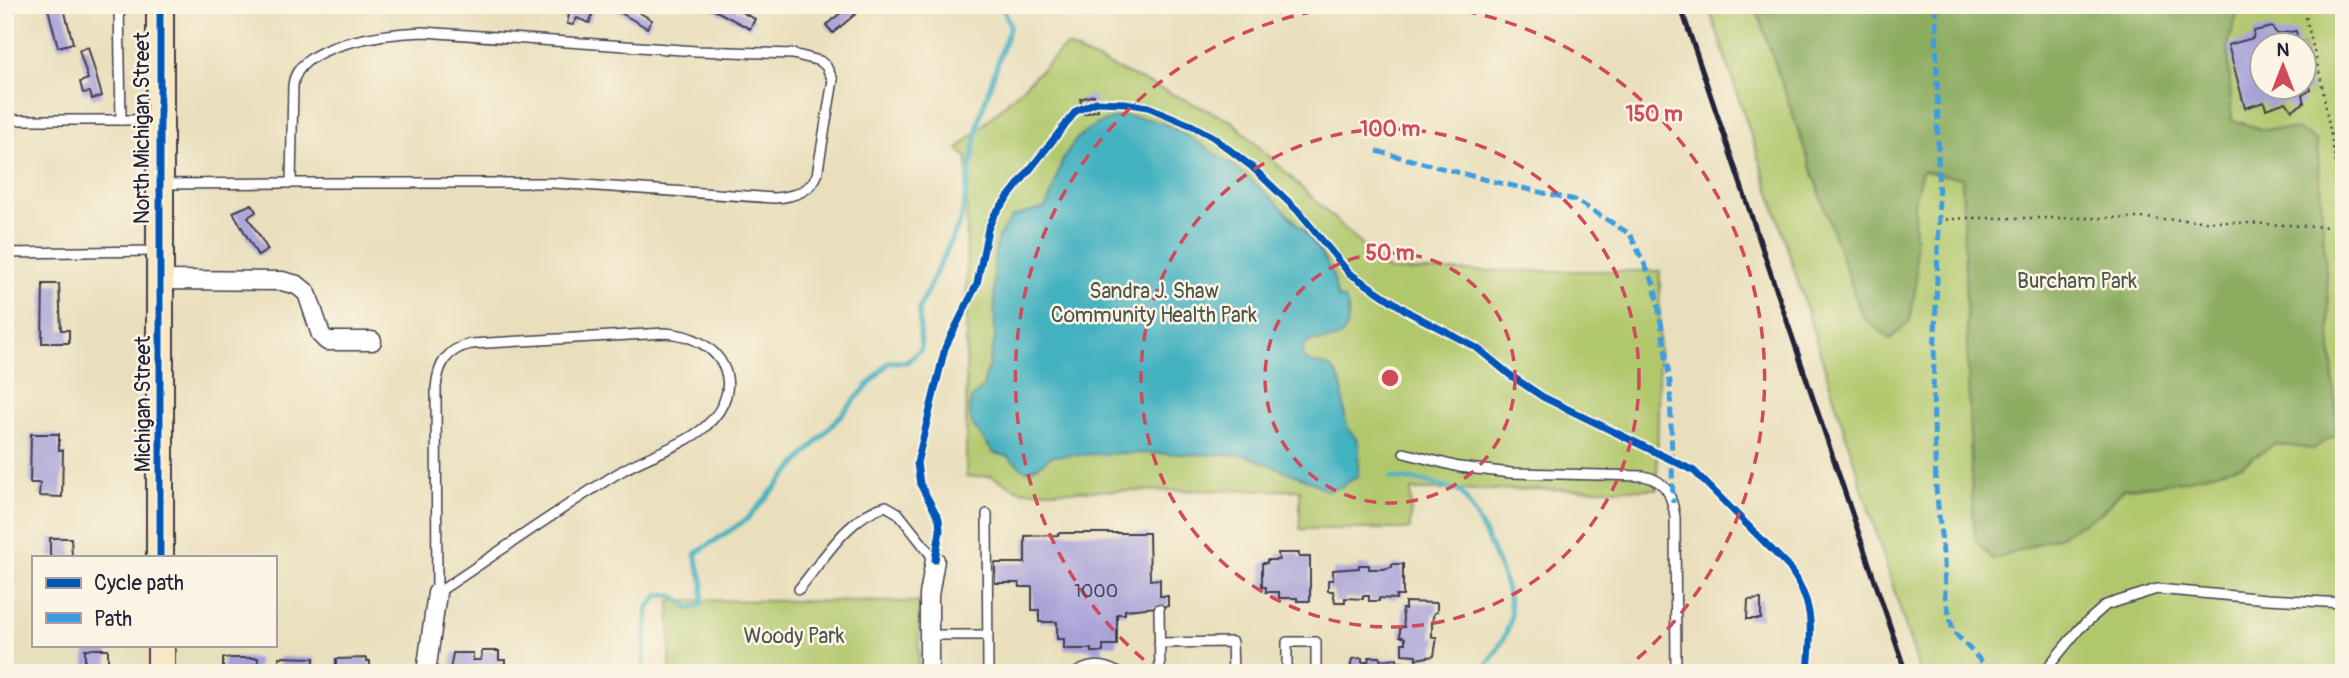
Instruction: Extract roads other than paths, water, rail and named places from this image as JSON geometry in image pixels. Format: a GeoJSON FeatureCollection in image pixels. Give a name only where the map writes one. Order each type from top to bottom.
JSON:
{"type":"FeatureCollection","features":[{"type":"Feature","properties":{"kind":"street","name":"North Michigan Street"},"geometry":{"type":"LineString","coordinates":[[160,5],[160,251]]}},
{"type":"Feature","properties":{"kind":"street","name":"Michigan Street"},"geometry":{"type":"LineString","coordinates":[[160,251],[160,556]]}},
{"type":"Feature","properties":{"kind":"street"},"geometry":{"type":"LineString","coordinates":[[160,280],[282,281],[297,285],[307,293],[321,335],[327,341],[372,341]]}},
{"type":"Feature","properties":{"kind":"street"},"geometry":{"type":"LineString","coordinates":[[929,673],[929,595],[935,560]]}},
{"type":"Feature","properties":{"kind":"street"},"geometry":{"type":"LineString","coordinates":[[426,673],[437,593]]}},
{"type":"Feature","properties":{"kind":"street"},"geometry":{"type":"LineString","coordinates":[[161,646],[161,673]]}},
{"type":"Feature","properties":{"kind":"lane"},"geometry":{"type":"LineString","coordinates":[[119,5],[121,120]]}},
{"type":"Feature","properties":{"kind":"lane"},"geometry":{"type":"LineString","coordinates":[[160,184],[544,183],[785,197],[804,190],[816,179],[833,80],[826,66],[820,61],[793,54],[696,51],[423,32],[389,35],[318,52],[304,61],[296,72],[293,85],[291,183]]}},
{"type":"Feature","properties":{"kind":"lane"},"geometry":{"type":"LineString","coordinates":[[5,120],[160,120]]}},
{"type":"Feature","properties":{"kind":"lane"},"geometry":{"type":"LineString","coordinates":[[2340,191],[2344,245]]}},
{"type":"Feature","properties":{"kind":"lane"},"geometry":{"type":"LineString","coordinates":[[5,253],[160,251]]}},
{"type":"Feature","properties":{"kind":"lane"},"geometry":{"type":"LineString","coordinates":[[665,333],[693,337],[718,356],[725,372],[725,391],[717,412],[704,427],[620,471],[437,593],[436,388],[440,366],[449,353],[471,344],[665,333]]}},
{"type":"Feature","properties":{"kind":"lane"},"geometry":{"type":"LineString","coordinates":[[1404,453],[1459,467],[1511,473],[1644,476],[1663,483],[1669,492],[1675,517],[1676,673]]}},
{"type":"Feature","properties":{"kind":"lane"},"geometry":{"type":"LineString","coordinates":[[799,589],[843,534],[873,509],[886,506],[898,513],[935,560]]}},
{"type":"Feature","properties":{"kind":"lane"},"geometry":{"type":"LineString","coordinates":[[987,514],[988,673]]}},
{"type":"Feature","properties":{"kind":"lane"},"geometry":{"type":"LineString","coordinates":[[2043,673],[2079,629],[2106,605],[2157,589],[2344,603]]}},
{"type":"Feature","properties":{"kind":"lane"},"geometry":{"type":"LineString","coordinates":[[1159,609],[1160,673]]}},
{"type":"Feature","properties":{"kind":"lane"},"geometry":{"type":"LineString","coordinates":[[929,635],[988,635]]}},
{"type":"Feature","properties":{"kind":"lane"},"geometry":{"type":"LineString","coordinates":[[1159,643],[1233,642],[1233,673]]}},
{"type":"Feature","properties":{"kind":"lane"},"geometry":{"type":"LineString","coordinates":[[1287,673],[1287,642],[1316,642],[1316,673]]}},
{"type":"Feature","properties":{"kind":"lane"},"geometry":{"type":"LineString","coordinates":[[1076,673],[1094,666],[1110,668],[1118,673]]}},
{"type":"Feature","properties":{"kind":"water"},"geometry":{"type":"Polygon","coordinates":[[[1124,116],[1161,123],[1208,148],[1233,166],[1302,229],[1332,273],[1338,298],[1344,299],[1348,307],[1346,328],[1343,334],[1334,339],[1309,342],[1304,346],[1302,354],[1313,363],[1331,368],[1341,384],[1345,418],[1359,449],[1358,476],[1342,486],[1328,491],[1245,455],[1124,453],[1052,456],[1026,471],[1007,456],[994,453],[972,424],[969,410],[971,399],[983,387],[995,339],[994,259],[998,237],[1012,217],[1045,208],[1066,153],[1081,135],[1100,123],[1124,116]]]}},
{"type":"Feature","properties":{"kind":"waterway"},"geometry":{"type":"LineString","coordinates":[[643,673],[648,608],[659,595],[672,595],[691,609],[702,604],[703,583],[695,554],[747,519],[889,362],[907,362],[921,349],[919,308],[961,220],[980,116],[1010,26],[1002,5]]}},
{"type":"Feature","properties":{"kind":"waterway"},"geometry":{"type":"LineString","coordinates":[[1391,478],[1423,481],[1461,492],[1486,536],[1502,574],[1510,608],[1510,621],[1502,641],[1481,673]]}},
{"type":"Feature","properties":{"kind":"railway"},"geometry":{"type":"LineString","coordinates":[[1680,5],[1906,673]]}},
{"type":"Feature","properties":{"kind":"park label","name":"Burcham Park"},"geometry":{"type":"Point","coordinates":[2077,281]}},
{"type":"Feature","properties":{"kind":"park label","name":"Sandra J. Shaw Community Health Park"},"geometry":{"type":"Point","coordinates":[1154,303]}},
{"type":"Feature","properties":{"kind":"park label","name":"Woody Park"},"geometry":{"type":"Point","coordinates":[794,636]}}]}
